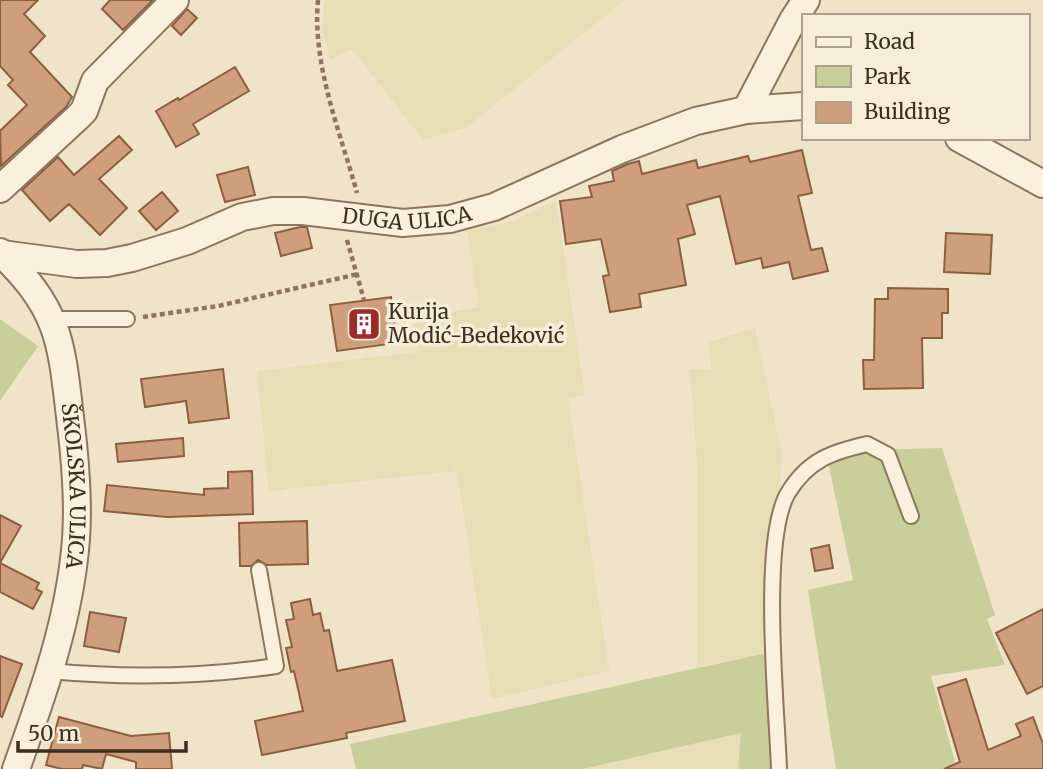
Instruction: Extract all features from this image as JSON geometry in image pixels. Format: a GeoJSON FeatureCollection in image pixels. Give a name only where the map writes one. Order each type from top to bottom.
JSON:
{"type":"FeatureCollection","features":[{"type":"Feature","properties":{"kind":"street"},"geometry":{"type":"LineString","coordinates":[[0,189],[84,111],[95,81],[175,0]]}},
{"type":"Feature","properties":{"kind":"street"},"geometry":{"type":"LineString","coordinates":[[746,110],[806,0]]}},
{"type":"Feature","properties":{"kind":"street","name":"DUGA ULICA"},"geometry":{"type":"LineString","coordinates":[[1,253],[77,264],[107,263],[187,241],[242,217],[283,211],[403,223],[450,219],[494,207],[622,149],[696,121],[746,110],[802,106]]}},
{"type":"Feature","properties":{"kind":"street"},"geometry":{"type":"LineString","coordinates":[[963,140],[1043,184]]}},
{"type":"Feature","properties":{"kind":"street","name":"ŠKOLSKA ULICA"},"geometry":{"type":"LineString","coordinates":[[1,253],[32,284],[52,319],[62,353],[77,498],[69,599],[50,671],[16,769]]}},
{"type":"Feature","properties":{"kind":"lane"},"geometry":{"type":"LineString","coordinates":[[52,319],[127,318]]}},
{"type":"Feature","properties":{"kind":"lane"},"geometry":{"type":"LineString","coordinates":[[779,769],[773,614],[775,534],[787,494],[807,469],[832,452],[867,444],[888,455],[911,516]]}},
{"type":"Feature","properties":{"kind":"lane"},"geometry":{"type":"LineString","coordinates":[[50,671],[111,676],[188,675],[276,666],[259,569]]}},
{"type":"Feature","properties":{"kind":"path"},"geometry":{"type":"LineString","coordinates":[[318,0],[316,23],[354,217],[348,247],[364,300]]}},
{"type":"Feature","properties":{"kind":"path"},"geometry":{"type":"LineString","coordinates":[[127,318],[218,306],[358,274]]}},
{"type":"Feature","properties":{"kind":"shaded area"},"geometry":{"type":"Polygon","coordinates":[[[324,0],[625,0],[467,127],[423,140],[352,49],[330,60],[323,32],[324,0]]]}},
{"type":"Feature","properties":{"kind":"shaded area"},"geometry":{"type":"Polygon","coordinates":[[[556,201],[585,395],[568,398],[609,671],[492,699],[457,471],[269,491],[257,371],[417,352],[414,319],[479,307],[467,232],[515,220],[556,201]]]}},
{"type":"Feature","properties":{"kind":"shaded area"},"geometry":{"type":"Polygon","coordinates":[[[755,328],[781,450],[775,651],[697,667],[697,463],[690,369],[711,370],[709,342],[755,328]]]}},
{"type":"Feature","properties":{"kind":"shaded area"},"geometry":{"type":"Polygon","coordinates":[[[742,733],[738,769],[583,769],[742,733]]]}},
{"type":"Feature","properties":{"kind":"green space"},"geometry":{"type":"Polygon","coordinates":[[[0,319],[38,346],[0,401],[0,319]]]}},
{"type":"Feature","properties":{"kind":"green space"},"geometry":{"type":"Polygon","coordinates":[[[942,448],[995,615],[987,619],[1005,665],[931,676],[957,769],[836,769],[808,590],[853,580],[828,462],[869,450],[942,448]]]}},
{"type":"Feature","properties":{"kind":"green space"},"geometry":{"type":"Polygon","coordinates":[[[775,651],[776,769],[738,769],[741,733],[583,769],[356,769],[350,744],[775,651]]]}},
{"type":"Feature","properties":{"kind":"building"},"geometry":{"type":"Polygon","coordinates":[[[0,0],[38,0],[24,14],[45,36],[30,52],[72,97],[66,107],[1,166],[0,131],[27,105],[8,85],[13,80],[0,66],[0,0]]]}},
{"type":"Feature","properties":{"kind":"building"},"geometry":{"type":"Polygon","coordinates":[[[110,0],[153,0],[123,30],[102,9],[110,0]]]}},
{"type":"Feature","properties":{"kind":"building"},"geometry":{"type":"Polygon","coordinates":[[[187,9],[197,18],[181,35],[172,26],[187,9]]]}},
{"type":"Feature","properties":{"kind":"building"},"geometry":{"type":"Polygon","coordinates":[[[235,67],[249,91],[193,124],[199,134],[176,147],[156,111],[235,67]]]}},
{"type":"Feature","properties":{"kind":"building"},"geometry":{"type":"Polygon","coordinates":[[[119,136],[132,150],[99,179],[127,208],[100,235],[69,204],[50,221],[22,190],[58,157],[74,175],[119,136]]]}},
{"type":"Feature","properties":{"kind":"building"},"geometry":{"type":"Polygon","coordinates":[[[802,150],[812,193],[798,196],[811,250],[822,248],[828,271],[793,279],[789,262],[763,268],[761,258],[736,264],[720,196],[687,205],[695,234],[678,239],[686,285],[639,294],[641,307],[610,312],[603,276],[609,275],[601,239],[566,244],[560,201],[592,197],[589,186],[614,181],[612,171],[628,164],[639,161],[642,174],[696,160],[698,168],[748,156],[750,162],[802,150]]]}},
{"type":"Feature","properties":{"kind":"building"},"geometry":{"type":"Polygon","coordinates":[[[248,167],[255,195],[225,202],[217,175],[248,167]]]}},
{"type":"Feature","properties":{"kind":"building"},"geometry":{"type":"Polygon","coordinates":[[[162,192],[178,211],[156,230],[139,211],[162,192]]]}},
{"type":"Feature","properties":{"kind":"building"},"geometry":{"type":"Polygon","coordinates":[[[307,227],[312,248],[281,256],[275,233],[307,227]]]}},
{"type":"Feature","properties":{"kind":"building"},"geometry":{"type":"Polygon","coordinates":[[[946,233],[992,235],[990,274],[944,272],[946,233]]]}},
{"type":"Feature","properties":{"kind":"building"},"geometry":{"type":"Polygon","coordinates":[[[888,288],[948,289],[948,313],[942,313],[942,338],[922,338],[923,388],[864,389],[863,360],[874,360],[875,299],[888,299],[888,288]]]}},
{"type":"Feature","properties":{"kind":"building","name":"Kurija Modić-Bedeković"},"geometry":{"type":"Polygon","coordinates":[[[391,297],[397,343],[337,351],[330,305],[391,297]]]}},
{"type":"Feature","properties":{"kind":"building"},"geometry":{"type":"Polygon","coordinates":[[[223,369],[229,418],[189,423],[186,401],[145,407],[141,379],[223,369]]]}},
{"type":"Feature","properties":{"kind":"building"},"geometry":{"type":"Polygon","coordinates":[[[183,438],[184,456],[118,462],[116,444],[183,438]]]}},
{"type":"Feature","properties":{"kind":"building"},"geometry":{"type":"Polygon","coordinates":[[[252,471],[253,514],[167,517],[104,511],[107,485],[204,495],[204,489],[228,488],[228,472],[252,471]]]}},
{"type":"Feature","properties":{"kind":"building"},"geometry":{"type":"Polygon","coordinates":[[[0,515],[21,526],[0,563],[0,515]]]}},
{"type":"Feature","properties":{"kind":"building"},"geometry":{"type":"Polygon","coordinates":[[[307,521],[308,564],[267,565],[258,560],[251,566],[240,566],[239,523],[307,521]]]}},
{"type":"Feature","properties":{"kind":"building"},"geometry":{"type":"Polygon","coordinates":[[[829,545],[833,568],[815,571],[811,549],[829,545]]]}},
{"type":"Feature","properties":{"kind":"building"},"geometry":{"type":"Polygon","coordinates":[[[0,563],[39,583],[36,589],[42,592],[33,609],[0,592],[0,563]]]}},
{"type":"Feature","properties":{"kind":"building"},"geometry":{"type":"Polygon","coordinates":[[[310,599],[313,615],[320,613],[324,631],[329,630],[337,671],[392,660],[405,721],[346,733],[347,738],[262,755],[255,721],[303,711],[286,648],[292,647],[286,620],[294,619],[291,603],[310,599]]]}},
{"type":"Feature","properties":{"kind":"building"},"geometry":{"type":"Polygon","coordinates":[[[1043,609],[1043,686],[1027,694],[996,633],[1043,609]]]}},
{"type":"Feature","properties":{"kind":"building"},"geometry":{"type":"Polygon","coordinates":[[[90,612],[126,618],[119,652],[84,646],[90,612]]]}},
{"type":"Feature","properties":{"kind":"building"},"geometry":{"type":"Polygon","coordinates":[[[0,656],[22,664],[2,717],[0,716],[0,656]]]}},
{"type":"Feature","properties":{"kind":"building"},"geometry":{"type":"Polygon","coordinates":[[[966,679],[988,750],[1021,736],[1016,724],[1033,717],[1043,744],[1043,769],[944,769],[960,762],[938,688],[966,679]]]}},
{"type":"Feature","properties":{"kind":"building"},"geometry":{"type":"Polygon","coordinates":[[[59,717],[131,736],[169,733],[172,769],[136,769],[136,762],[106,754],[102,769],[83,765],[82,769],[62,769],[46,765],[59,717]]]}},
{"type":"Feature","properties":{"kind":"place","name":"Kurija Modić-Bedeković"},"geometry":{"type":"Point","coordinates":[364,324]}}]}
